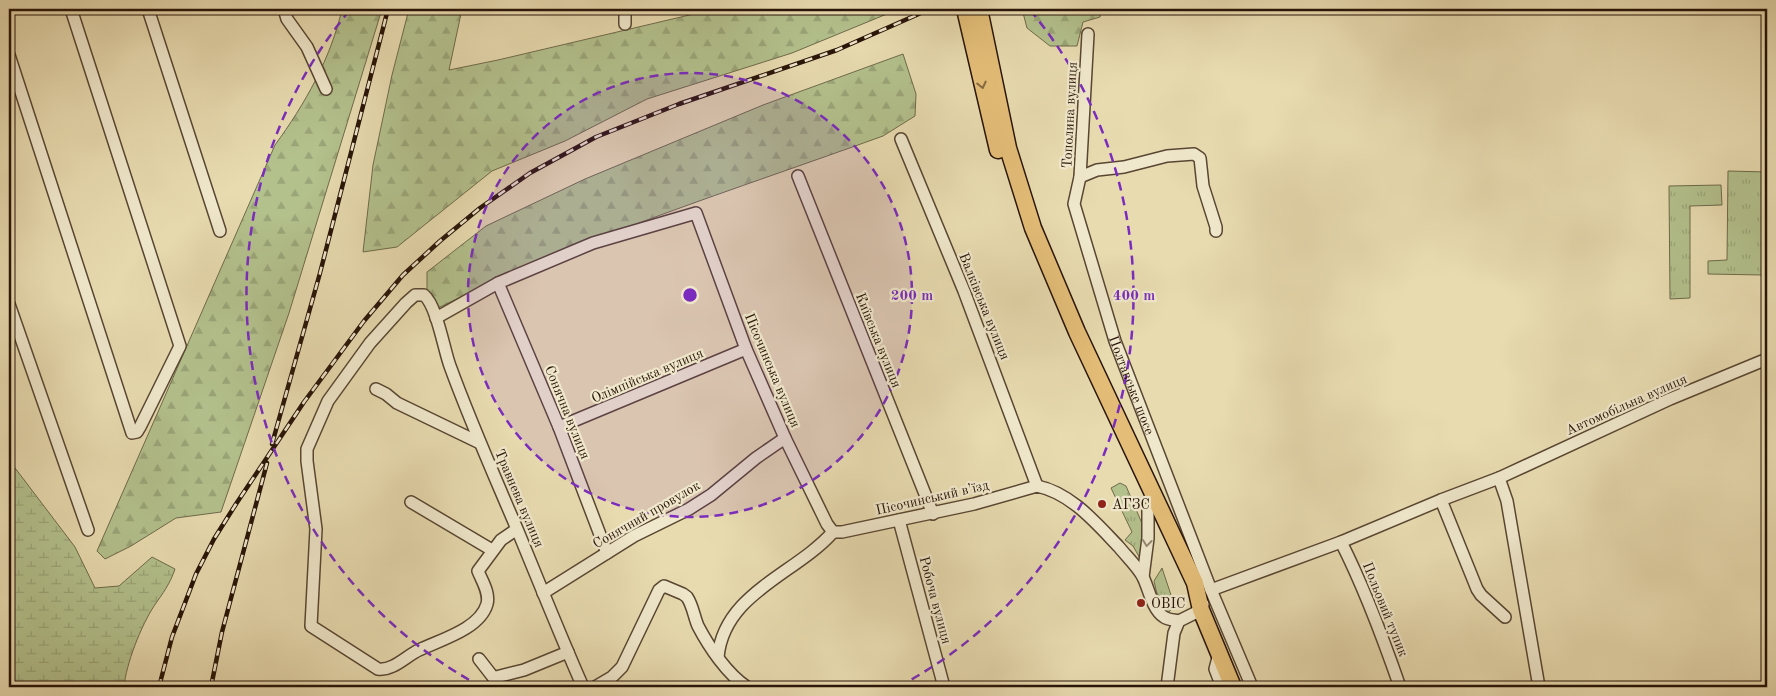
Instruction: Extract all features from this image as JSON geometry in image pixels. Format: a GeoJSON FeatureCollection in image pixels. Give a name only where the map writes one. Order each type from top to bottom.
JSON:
{"type":"FeatureCollection","features":[{"type":"Feature","properties":{"kind":"highway"},"geometry":{"type":"LineString","coordinates":[[965,9],[977,36],[1008,148],[1033,228],[1078,332],[1195,583],[1200,610]]}},
{"type":"Feature","properties":{"kind":"highway"},"geometry":{"type":"LineString","coordinates":[[979,9],[977,36],[998,149],[1024,232],[1068,336],[1186,590],[1200,610],[1233,687]]}},
{"type":"Feature","properties":{"kind":"street"},"geometry":{"type":"LineString","coordinates":[[9,55],[132,433],[137,432],[180,346],[71,9]]}},
{"type":"Feature","properties":{"kind":"street"},"geometry":{"type":"LineString","coordinates":[[148,9],[220,231]]}},
{"type":"Feature","properties":{"kind":"street"},"geometry":{"type":"LineString","coordinates":[[284,9],[288,19],[307,48],[326,89]]}},
{"type":"Feature","properties":{"kind":"street"},"geometry":{"type":"LineString","coordinates":[[625,9],[625,24]]}},
{"type":"Feature","properties":{"kind":"street","name":"Тополина вулиця"},"geometry":{"type":"LineString","coordinates":[[1088,34],[1080,177],[1097,170],[1124,167],[1167,156],[1194,154],[1200,158],[1202,163],[1204,186],[1216,231]]}},
{"type":"Feature","properties":{"kind":"street","name":"Валківська вулиця"},"geometry":{"type":"LineString","coordinates":[[901,139],[964,291],[1037,486]]}},
{"type":"Feature","properties":{"kind":"street","name":"Київська вулиця"},"geometry":{"type":"LineString","coordinates":[[798,176],[933,514]]}},
{"type":"Feature","properties":{"kind":"street","name":"Полтавське шосе"},"geometry":{"type":"LineString","coordinates":[[1080,177],[1074,204],[1116,342],[1211,590],[1252,687]]}},
{"type":"Feature","properties":{"kind":"street","name":"Пісочинська вулиця"},"geometry":{"type":"LineString","coordinates":[[498,283],[594,243],[696,214],[746,350],[785,438],[827,524],[833,532]]}},
{"type":"Feature","properties":{"kind":"street"},"geometry":{"type":"LineString","coordinates":[[436,318],[498,283]]}},
{"type":"Feature","properties":{"kind":"street","name":"Сонячна вулиця"},"geometry":{"type":"LineString","coordinates":[[498,283],[559,427],[607,553]]}},
{"type":"Feature","properties":{"kind":"street","name":"Травнева вулиця"},"geometry":{"type":"LineString","coordinates":[[492,550],[478,571],[487,594],[488,602],[482,614],[462,630],[418,650],[389,668],[378,668],[311,626],[316,529],[307,449],[328,401],[370,343],[415,295],[424,296],[429,300],[450,364],[480,443],[583,687]]}},
{"type":"Feature","properties":{"kind":"street"},"geometry":{"type":"LineString","coordinates":[[9,304],[88,530]]}},
{"type":"Feature","properties":{"kind":"street","name":"Олімпійська вулиця"},"geometry":{"type":"LineString","coordinates":[[559,427],[746,350]]}},
{"type":"Feature","properties":{"kind":"street","name":"Автомобільна вулиця"},"geometry":{"type":"LineString","coordinates":[[1211,590],[1341,542],[1499,478],[1670,399],[1767,360]]}},
{"type":"Feature","properties":{"kind":"street"},"geometry":{"type":"LineString","coordinates":[[376,389],[397,403],[480,443]]}},
{"type":"Feature","properties":{"kind":"street","name":"Сонячний провулок"},"geometry":{"type":"LineString","coordinates":[[543,593],[634,536],[696,504],[785,438]]}},
{"type":"Feature","properties":{"kind":"street"},"geometry":{"type":"LineString","coordinates":[[1499,478],[1507,501],[1539,687]]}},
{"type":"Feature","properties":{"kind":"street"},"geometry":{"type":"LineString","coordinates":[[1037,486],[1056,492],[1087,515],[1134,564],[1143,577],[1151,597],[1165,618],[1179,620],[1200,610],[1211,590]]}},
{"type":"Feature","properties":{"kind":"street","name":"Пісочинський в’їзд"},"geometry":{"type":"LineString","coordinates":[[833,532],[842,532],[933,514],[1037,486]]}},
{"type":"Feature","properties":{"kind":"street"},"geometry":{"type":"LineString","coordinates":[[1441,500],[1477,589],[1505,617]]}},
{"type":"Feature","properties":{"kind":"street"},"geometry":{"type":"LineString","coordinates":[[411,502],[492,550],[505,536],[517,529]]}},
{"type":"Feature","properties":{"kind":"street"},"geometry":{"type":"LineString","coordinates":[[1143,577],[1148,538],[1148,509]]}},
{"type":"Feature","properties":{"kind":"street","name":"Робоча вулиця"},"geometry":{"type":"LineString","coordinates":[[899,520],[944,687]]}},
{"type":"Feature","properties":{"kind":"street"},"geometry":{"type":"LineString","coordinates":[[718,657],[719,648],[731,620],[749,598],[812,552],[833,532]]}},
{"type":"Feature","properties":{"kind":"street","name":"Польовий тупик"},"geometry":{"type":"LineString","coordinates":[[1341,542],[1352,563],[1384,640],[1400,687]]}},
{"type":"Feature","properties":{"kind":"street"},"geometry":{"type":"LineString","coordinates":[[595,687],[612,678],[622,667],[662,587],[666,587],[687,597],[698,626],[723,665],[745,687]]}},
{"type":"Feature","properties":{"kind":"street"},"geometry":{"type":"LineString","coordinates":[[1167,687],[1174,633],[1179,620]]}},
{"type":"Feature","properties":{"kind":"street"},"geometry":{"type":"LineString","coordinates":[[479,659],[493,677],[496,677],[524,670],[568,652]]}},
{"type":"Feature","properties":{"kind":"street"},"geometry":{"type":"LineString","coordinates":[[1219,654],[1215,669],[1222,687]]}},
{"type":"Feature","properties":{"kind":"green space"},"geometry":{"type":"Polygon","coordinates":[[[342,9],[382,9],[289,313],[221,512],[176,518],[131,546],[105,559],[97,551],[275,145],[297,113],[324,63],[342,9]]]}},
{"type":"Feature","properties":{"kind":"green space"},"geometry":{"type":"Polygon","coordinates":[[[409,9],[462,9],[449,70],[715,9],[899,9],[792,53],[647,99],[565,141],[492,171],[397,247],[363,252],[373,165],[392,75],[409,9]]]}},
{"type":"Feature","properties":{"kind":"green space"},"geometry":{"type":"Polygon","coordinates":[[[1022,9],[1102,9],[1100,17],[1083,22],[1077,46],[1050,46],[1027,28],[1022,9]]]}},
{"type":"Feature","properties":{"kind":"green space"},"geometry":{"type":"Polygon","coordinates":[[[903,54],[916,94],[915,116],[883,136],[602,237],[546,259],[438,308],[427,294],[427,272],[486,226],[585,179],[763,105],[903,54]]]}},
{"type":"Feature","properties":{"kind":"green space"},"geometry":{"type":"Polygon","coordinates":[[[1728,171],[1767,172],[1767,297],[1763,297],[1763,275],[1708,274],[1708,261],[1727,260],[1728,171]]]}},
{"type":"Feature","properties":{"kind":"green space"},"geometry":{"type":"Polygon","coordinates":[[[1721,185],[1722,205],[1690,206],[1690,298],[1670,299],[1669,186],[1721,185]]]}},
{"type":"Feature","properties":{"kind":"green space"},"geometry":{"type":"Polygon","coordinates":[[[9,460],[75,547],[95,588],[119,586],[152,557],[175,569],[169,584],[149,614],[139,634],[128,667],[124,687],[9,687],[9,638],[13,633],[9,618],[9,460]]]}},
{"type":"Feature","properties":{"kind":"green space"},"geometry":{"type":"Polygon","coordinates":[[[1120,483],[1126,486],[1144,528],[1141,560],[1133,546],[1125,540],[1132,532],[1111,488],[1120,483]]]}},
{"type":"Feature","properties":{"kind":"green space"},"geometry":{"type":"Polygon","coordinates":[[[1162,568],[1173,601],[1173,607],[1169,612],[1164,609],[1157,594],[1154,581],[1162,568]]]}},
{"type":"Feature","properties":{"kind":"railway"},"geometry":{"type":"LineString","coordinates":[[272,444],[320,273],[388,9]]}},
{"type":"Feature","properties":{"kind":"railway"},"geometry":{"type":"LineString","coordinates":[[159,687],[172,637],[196,574],[214,539],[236,504],[304,402],[364,321],[403,275],[440,241],[480,208],[530,173],[596,137],[679,104],[837,50],[930,9]]}},
{"type":"Feature","properties":{"kind":"railway"},"geometry":{"type":"LineString","coordinates":[[211,687],[222,632],[267,463]]}},
{"type":"Feature","properties":{"kind":"place","name":"АГЗС"},"geometry":{"type":"Point","coordinates":[1102,504]}},
{"type":"Feature","properties":{"kind":"place","name":"ОВІС"},"geometry":{"type":"Point","coordinates":[1141,603]}}]}
